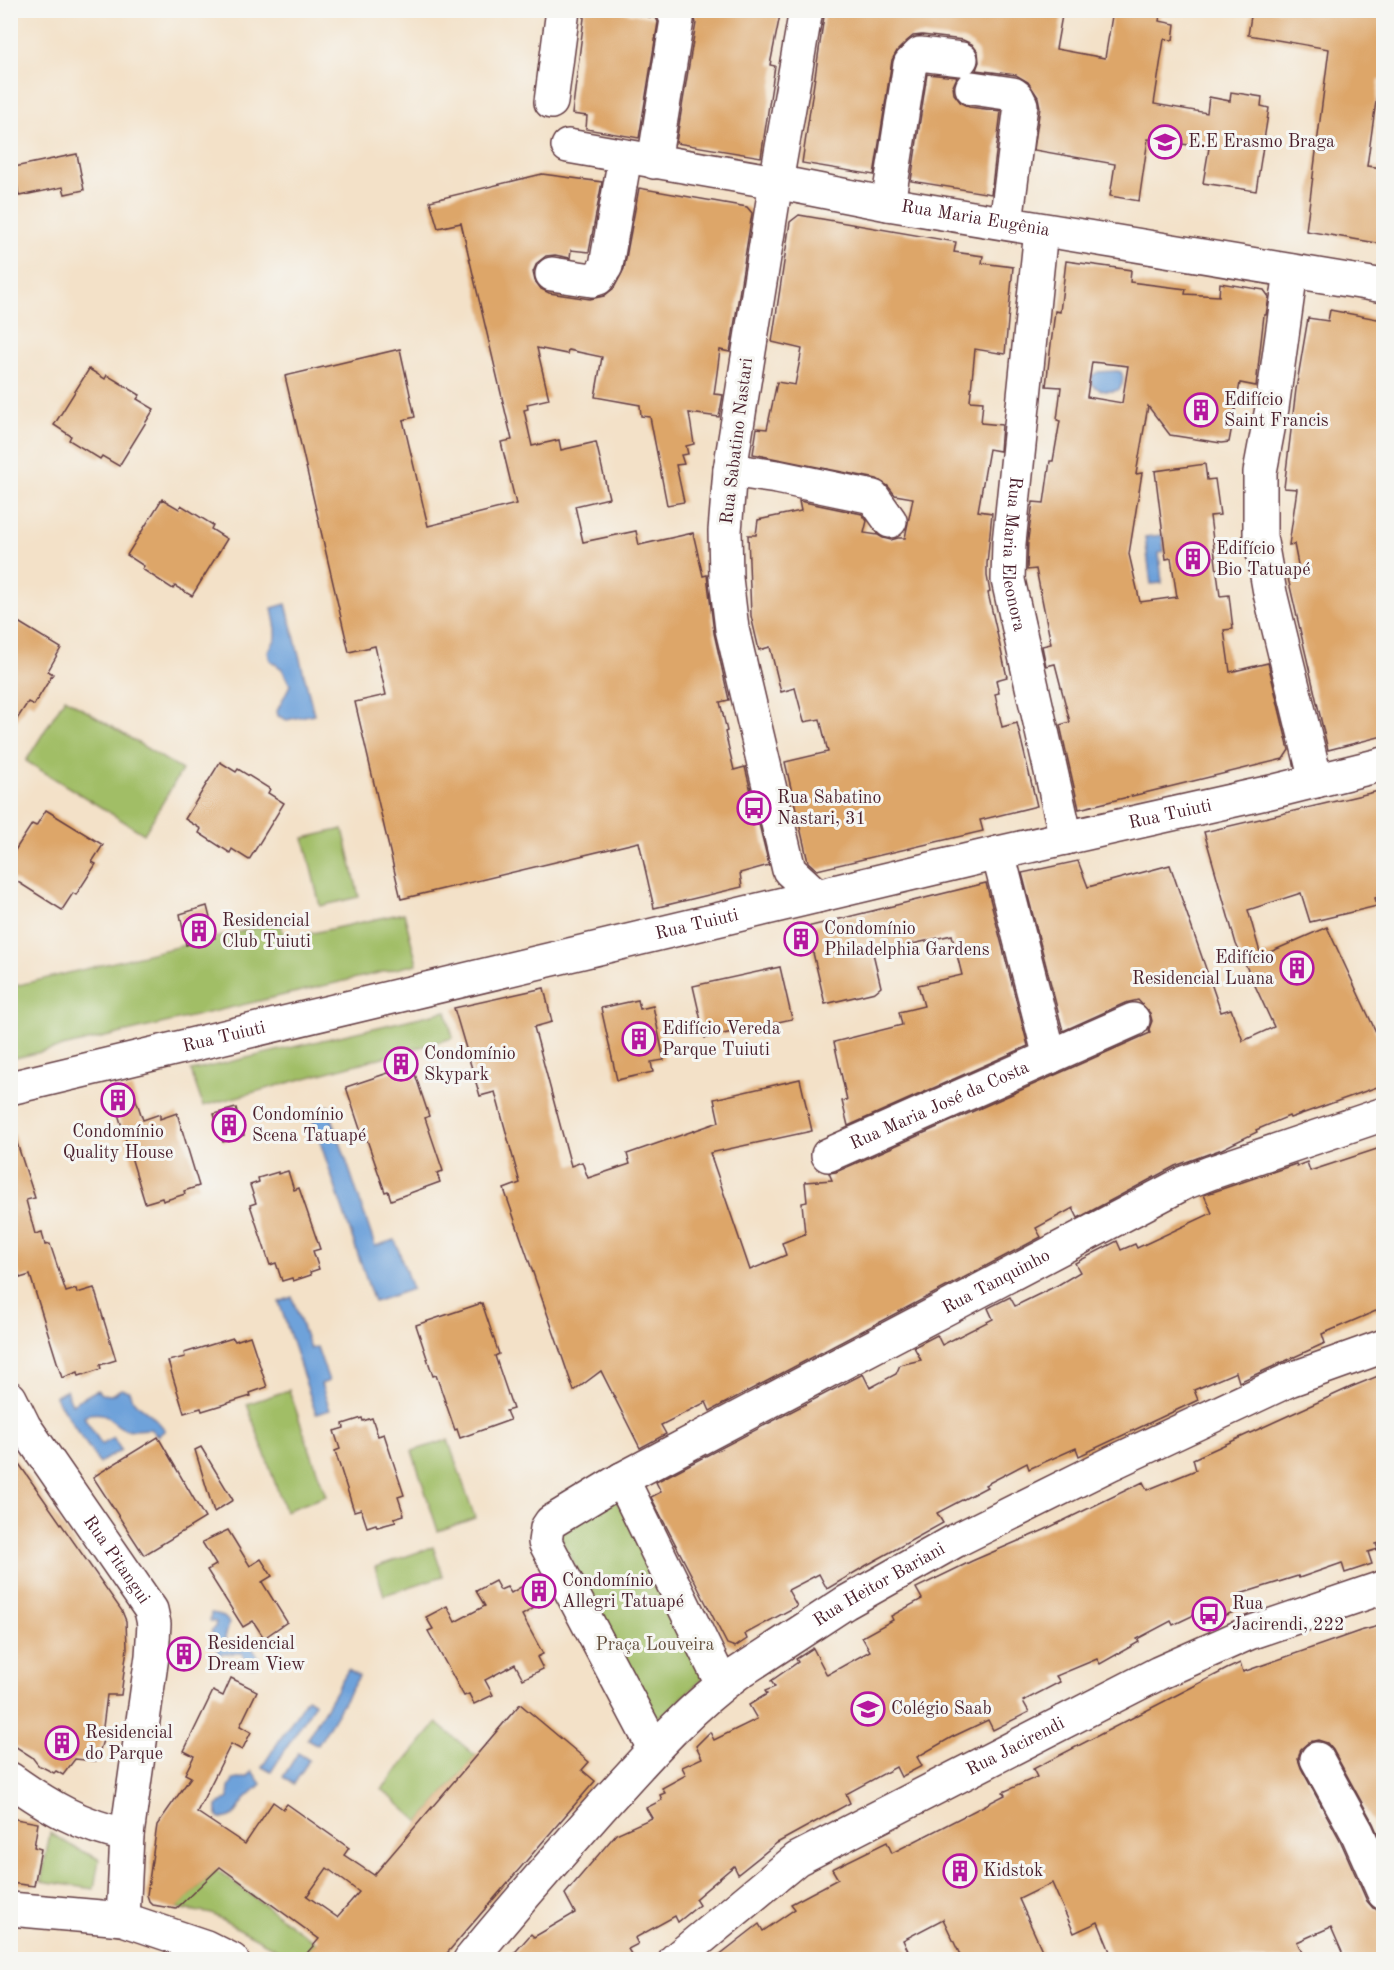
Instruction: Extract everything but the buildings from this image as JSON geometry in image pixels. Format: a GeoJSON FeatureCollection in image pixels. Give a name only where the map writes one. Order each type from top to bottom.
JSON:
{"type":"FeatureCollection","features":[{"type":"Feature","properties":{"kind":"street"},"geometry":{"type":"LineString","coordinates":[[551,102],[563,10]]}},
{"type":"Feature","properties":{"kind":"street"},"geometry":{"type":"LineString","coordinates":[[552,274],[592,280],[598,278],[606,266],[639,159],[677,20],[673,10]]}},
{"type":"Feature","properties":{"kind":"street","name":"Rua Sabatino Nastari"},"geometry":{"type":"LineString","coordinates":[[789,870],[732,629],[726,579],[725,531],[730,470],[806,10]]}},
{"type":"Feature","properties":{"kind":"street"},"geometry":{"type":"LineString","coordinates":[[888,204],[910,64],[920,54],[1017,97],[1021,105],[1006,223]]}},
{"type":"Feature","properties":{"kind":"street","name":"Rua Maria Eugênia"},"geometry":{"type":"LineString","coordinates":[[568,146],[888,204],[1383,286]]}},
{"type":"Feature","properties":{"kind":"street","name":"Rua Maria Eleonora"},"geometry":{"type":"LineString","coordinates":[[1041,230],[1009,543],[1008,580],[1066,838]]}},
{"type":"Feature","properties":{"kind":"street"},"geometry":{"type":"LineString","coordinates":[[1291,270],[1272,408],[1260,472],[1260,536],[1270,592],[1316,781]]}},
{"type":"Feature","properties":{"kind":"street"},"geometry":{"type":"LineString","coordinates":[[730,470],[777,477],[873,497],[890,521]]}},
{"type":"Feature","properties":{"kind":"street","name":"Rua Tuiuti"},"geometry":{"type":"LineString","coordinates":[[10,1088],[998,853],[1383,764]]}},
{"type":"Feature","properties":{"kind":"street","name":"Rua Maria José da Costa"},"geometry":{"type":"LineString","coordinates":[[998,853],[1050,1057]]}},
{"type":"Feature","properties":{"kind":"street"},"geometry":{"type":"LineString","coordinates":[[767,908],[789,870],[817,896]]}},
{"type":"Feature","properties":{"kind":"street","name":"Rua Maria José da Costa"},"geometry":{"type":"LineString","coordinates":[[828,1155],[1133,1020]]}},
{"type":"Feature","properties":{"kind":"street","name":"Rua Tanquinho"},"geometry":{"type":"LineString","coordinates":[[622,1479],[1184,1184],[1383,1114]]}},
{"type":"Feature","properties":{"kind":"street","name":"Rua Heitor Bariani"},"geometry":{"type":"LineString","coordinates":[[470,1959],[654,1748],[722,1684],[815,1621],[956,1541],[1112,1463],[1289,1380],[1383,1346]]}},
{"type":"Feature","properties":{"kind":"street","name":"Rua Pitangui"},"geometry":{"type":"LineString","coordinates":[[15,1417],[151,1610],[154,1624],[152,1656],[127,1834],[123,1919]]}},
{"type":"Feature","properties":{"kind":"street"},"geometry":{"type":"LineString","coordinates":[[654,1748],[545,1542],[547,1528],[551,1522],[622,1479],[722,1684]]}},
{"type":"Feature","properties":{"kind":"street","name":"Rua Jacirendi"},"geometry":{"type":"LineString","coordinates":[[675,1959],[797,1859],[1159,1673],[1249,1633],[1383,1587]]}},
{"type":"Feature","properties":{"kind":"street"},"geometry":{"type":"LineString","coordinates":[[1317,1759],[1357,1832],[1383,1893]]}},
{"type":"Feature","properties":{"kind":"street"},"geometry":{"type":"LineString","coordinates":[[10,1779],[69,1817],[102,1830],[127,1834]]}},
{"type":"Feature","properties":{"kind":"street"},"geometry":{"type":"LineString","coordinates":[[10,1909],[123,1919],[206,1947],[232,1959]]}},
{"type":"Feature","properties":{"kind":"green space"},"geometry":{"type":"Polygon","coordinates":[[[65,698],[182,770],[144,834],[26,761],[65,698]]]}},
{"type":"Feature","properties":{"kind":"green space"},"geometry":{"type":"Polygon","coordinates":[[[343,829],[359,897],[320,906],[304,838],[343,829]]]}},
{"type":"Feature","properties":{"kind":"green space"},"geometry":{"type":"Polygon","coordinates":[[[404,913],[417,964],[11,1059],[10,987],[280,922],[285,939],[404,913]]]}},
{"type":"Feature","properties":{"kind":"green space"},"geometry":{"type":"Polygon","coordinates":[[[446,1011],[453,1038],[203,1106],[191,1071],[446,1011]]]}},
{"type":"Feature","properties":{"kind":"green space"},"geometry":{"type":"Polygon","coordinates":[[[289,1390],[326,1496],[285,1511],[247,1404],[289,1390]]]}},
{"type":"Feature","properties":{"kind":"green space"},"geometry":{"type":"Polygon","coordinates":[[[448,1440],[475,1518],[438,1531],[412,1451],[448,1440]]]}},
{"type":"Feature","properties":{"kind":"green space","name":"Praça Louveira"},"geometry":{"type":"Polygon","coordinates":[[[616,1499],[705,1676],[658,1721],[564,1546],[560,1534],[616,1499]]]}},
{"type":"Feature","properties":{"kind":"green space"},"geometry":{"type":"Polygon","coordinates":[[[433,1547],[443,1576],[384,1595],[375,1567],[433,1547]]]}},
{"type":"Feature","properties":{"kind":"green space"},"geometry":{"type":"Polygon","coordinates":[[[437,1723],[476,1756],[419,1822],[382,1789],[437,1723]]]}},
{"type":"Feature","properties":{"kind":"green space"},"geometry":{"type":"Polygon","coordinates":[[[50,1833],[99,1859],[94,1889],[41,1881],[50,1833]]]}},
{"type":"Feature","properties":{"kind":"green space"},"geometry":{"type":"Polygon","coordinates":[[[217,1870],[316,1943],[302,1959],[294,1959],[212,1914],[176,1908],[217,1870]]]}},
{"type":"Feature","properties":{"kind":"water"},"geometry":{"type":"Polygon","coordinates":[[[1098,372],[1121,372],[1123,379],[1118,390],[1104,391],[1092,384],[1092,376],[1098,372]]]}},
{"type":"Feature","properties":{"kind":"water"},"geometry":{"type":"Polygon","coordinates":[[[1162,535],[1164,552],[1159,553],[1162,583],[1151,584],[1145,537],[1162,535]]]}},
{"type":"Feature","properties":{"kind":"water"},"geometry":{"type":"Polygon","coordinates":[[[286,604],[314,714],[287,720],[278,716],[277,711],[290,685],[282,669],[270,660],[268,652],[276,638],[272,608],[286,604]]]}},
{"type":"Feature","properties":{"kind":"water"},"geometry":{"type":"Polygon","coordinates":[[[328,1106],[375,1246],[395,1240],[412,1289],[374,1302],[310,1112],[328,1106]]]}},
{"type":"Feature","properties":{"kind":"water"},"geometry":{"type":"Polygon","coordinates":[[[292,1297],[310,1349],[317,1347],[329,1381],[321,1384],[330,1410],[316,1414],[279,1302],[292,1297]]]}},
{"type":"Feature","properties":{"kind":"water"},"geometry":{"type":"Polygon","coordinates":[[[121,1389],[129,1391],[135,1402],[156,1419],[165,1430],[158,1436],[150,1429],[125,1429],[105,1415],[85,1415],[84,1417],[102,1445],[113,1437],[121,1450],[99,1463],[55,1397],[66,1390],[72,1404],[97,1390],[101,1394],[111,1395],[121,1389]]]}},
{"type":"Feature","properties":{"kind":"water"},"geometry":{"type":"Polygon","coordinates":[[[211,1613],[221,1615],[229,1623],[225,1638],[227,1642],[241,1642],[247,1635],[251,1638],[252,1647],[258,1657],[256,1666],[250,1667],[245,1662],[242,1653],[217,1654],[220,1646],[211,1631],[216,1622],[210,1621],[211,1613]]]}},
{"type":"Feature","properties":{"kind":"water"},"geometry":{"type":"Polygon","coordinates":[[[348,1670],[359,1676],[318,1745],[307,1739],[348,1670]]]}},
{"type":"Feature","properties":{"kind":"water"},"geometry":{"type":"Polygon","coordinates":[[[307,1698],[315,1703],[271,1772],[262,1767],[307,1698]]]}},
{"type":"Feature","properties":{"kind":"water"},"geometry":{"type":"Polygon","coordinates":[[[298,1753],[309,1760],[294,1784],[283,1777],[298,1753]]]}},
{"type":"Feature","properties":{"kind":"water"},"geometry":{"type":"Polygon","coordinates":[[[252,1771],[261,1784],[246,1798],[234,1815],[220,1819],[217,1817],[217,1806],[228,1798],[229,1787],[233,1780],[248,1777],[252,1771]]]}},
{"type":"Feature","properties":{"kind":"place","name":"E.E Erasmo Braga"},"geometry":{"type":"Point","coordinates":[1165,142]}},
{"type":"Feature","properties":{"kind":"place","name":"Edifício Saint Francis"},"geometry":{"type":"Point","coordinates":[1201,410]}},
{"type":"Feature","properties":{"kind":"place","name":"Edifício Bio Tatuapé"},"geometry":{"type":"Point","coordinates":[1193,559]}},
{"type":"Feature","properties":{"kind":"place","name":"Rua Sabatino Nastari, 31"},"geometry":{"type":"Point","coordinates":[754,808]}},
{"type":"Feature","properties":{"kind":"place","name":"Residencial Club Tuiuti"},"geometry":{"type":"Point","coordinates":[199,931]}},
{"type":"Feature","properties":{"kind":"place","name":"Condomínio Philadelphia Gardens"},"geometry":{"type":"Point","coordinates":[801,939]}},
{"type":"Feature","properties":{"kind":"place","name":"Edifício Residencial Luana"},"geometry":{"type":"Point","coordinates":[1297,968]}},
{"type":"Feature","properties":{"kind":"place","name":"Edifício Vereda Parque Tuiuti"},"geometry":{"type":"Point","coordinates":[639,1039]}},
{"type":"Feature","properties":{"kind":"place","name":"Condomínio Skypark"},"geometry":{"type":"Point","coordinates":[401,1064]}},
{"type":"Feature","properties":{"kind":"place","name":"Condomínio Quality House"},"geometry":{"type":"Point","coordinates":[118,1100]}},
{"type":"Feature","properties":{"kind":"place","name":"Condomínio Scena Tatuapé"},"geometry":{"type":"Point","coordinates":[229,1125]}},
{"type":"Feature","properties":{"kind":"place","name":"Condomínio Allegri Tatuapé"},"geometry":{"type":"Point","coordinates":[539,1591]}},
{"type":"Feature","properties":{"kind":"place","name":"Rua Jacirendi, 222"},"geometry":{"type":"Point","coordinates":[1209,1614]}},
{"type":"Feature","properties":{"kind":"place","name":"Residencial Dream View"},"geometry":{"type":"Point","coordinates":[184,1654]}},
{"type":"Feature","properties":{"kind":"place","name":"Colégio Saab"},"geometry":{"type":"Point","coordinates":[868,1709]}},
{"type":"Feature","properties":{"kind":"place","name":"Residencial do Parque"},"geometry":{"type":"Point","coordinates":[62,1743]}},
{"type":"Feature","properties":{"kind":"place","name":"Kidstok"},"geometry":{"type":"Point","coordinates":[960,1871]}}]}
